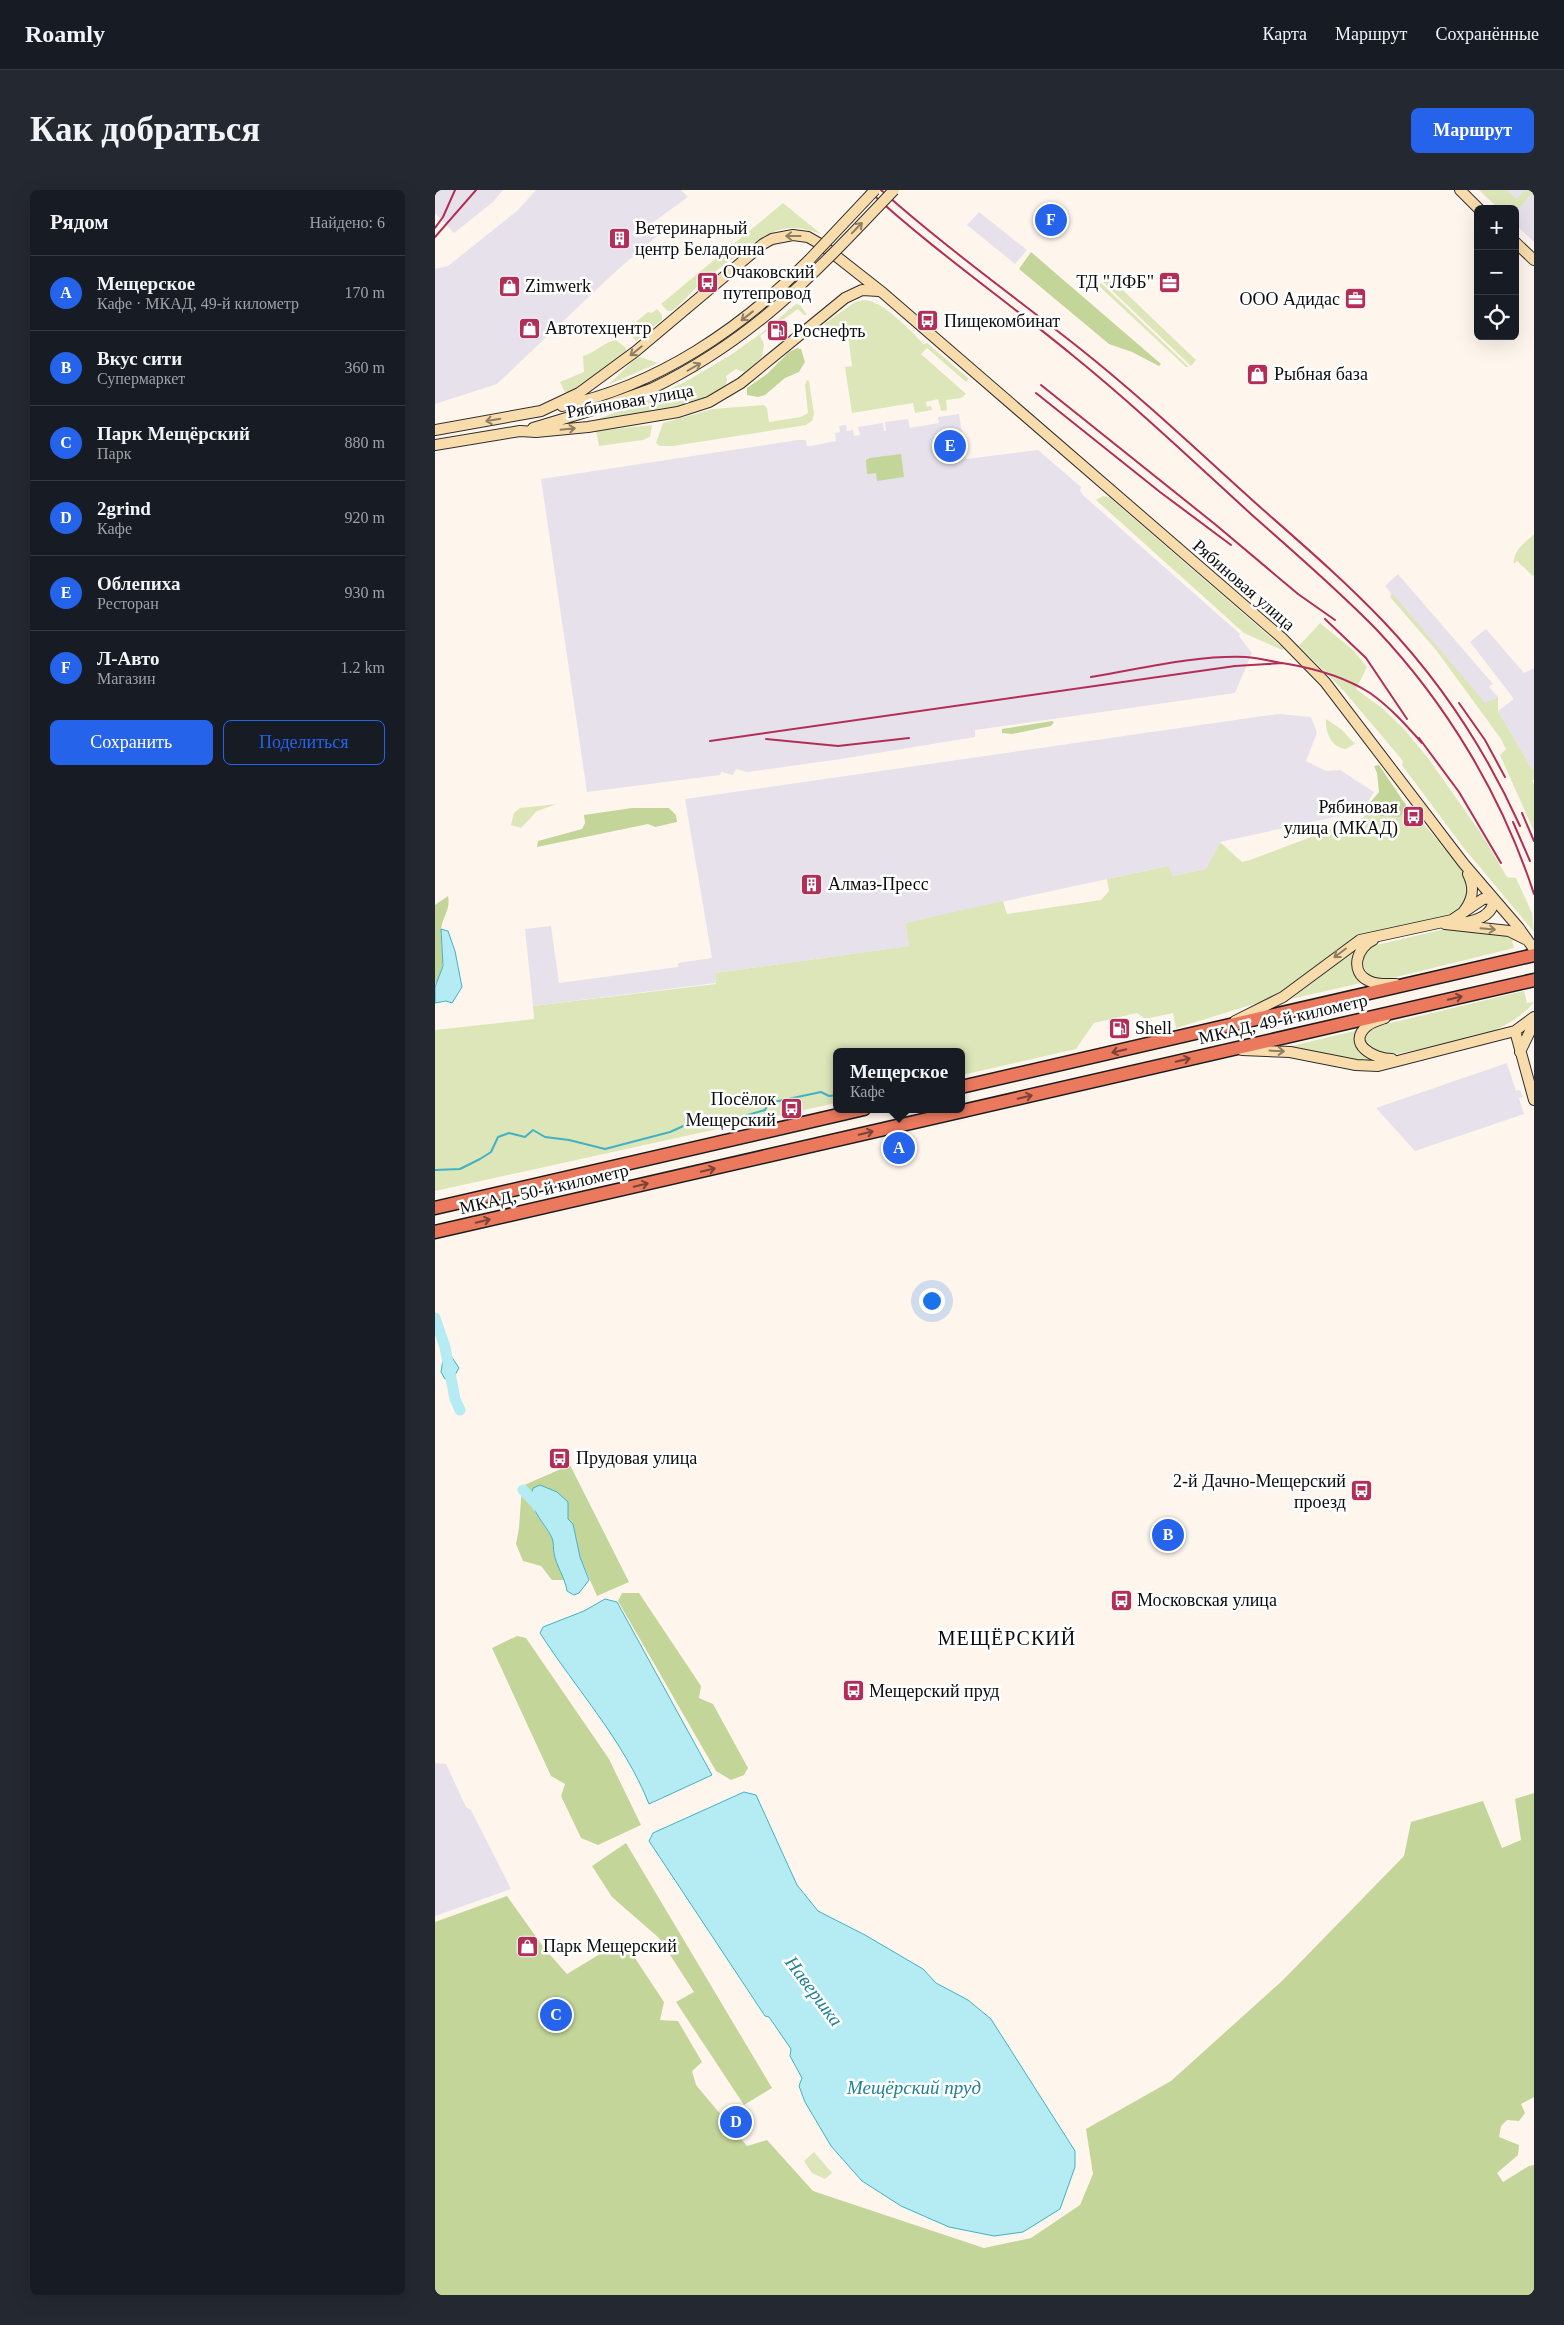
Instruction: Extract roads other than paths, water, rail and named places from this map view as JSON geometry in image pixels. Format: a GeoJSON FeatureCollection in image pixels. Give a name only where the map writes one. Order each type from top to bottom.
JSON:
{"type":"FeatureCollection","features":[{"type":"Feature","properties":{"kind":"highway","name":"МКАД, 49-й километр"},"geometry":{"type":"LineString","coordinates":[[965,1086],[1534,956]]}},
{"type":"Feature","properties":{"kind":"highway","name":"МКАД, 49-й километр"},"geometry":{"type":"LineString","coordinates":[[965,1110],[1529,981]]}},
{"type":"Feature","properties":{"kind":"highway","name":"МКАД, 50-й километр"},"geometry":{"type":"LineString","coordinates":[[436,1207],[847,1113]]}},
{"type":"Feature","properties":{"kind":"highway","name":"МКАД, 49-й километр"},"geometry":{"type":"LineString","coordinates":[[661,1180],[954,1113]]}},
{"type":"Feature","properties":{"kind":"highway","name":"МКАД, 50-й километр"},"geometry":{"type":"LineString","coordinates":[[435,1232],[661,1180]]}},
{"type":"Feature","properties":{"kind":"street"},"geometry":{"type":"LineString","coordinates":[[541,411],[592,398],[646,377],[707,344],[770,297],[809,260],[875,190]]}},
{"type":"Feature","properties":{"kind":"street"},"geometry":{"type":"LineString","coordinates":[[520,431],[587,412],[651,389],[715,355],[761,321],[819,269],[894,190]]}},
{"type":"Feature","properties":{"kind":"street"},"geometry":{"type":"LineString","coordinates":[[1460,190],[1475,205]]}},
{"type":"Feature","properties":{"kind":"street","name":"Рябиновая улица"},"geometry":{"type":"LineString","coordinates":[[435,430],[541,411],[579,393],[606,375],[636,351],[763,244],[772,239],[793,235],[808,237],[822,245],[883,293],[1282,638],[1313,669],[1464,864],[1532,945]]}},
{"type":"Feature","properties":{"kind":"street"},"geometry":{"type":"LineString","coordinates":[[1519,246],[1534,260]]}},
{"type":"Feature","properties":{"kind":"street"},"geometry":{"type":"LineString","coordinates":[[850,266],[856,282],[854,290],[850,295]]}},
{"type":"Feature","properties":{"kind":"street"},"geometry":{"type":"LineString","coordinates":[[850,295],[862,290],[883,293]]}},
{"type":"Feature","properties":{"kind":"street","name":"Рябиновая улица"},"geometry":{"type":"LineString","coordinates":[[435,445],[520,431],[536,432],[588,427],[678,412],[709,402],[741,383],[850,295]]}},
{"type":"Feature","properties":{"kind":"street"},"geometry":{"type":"LineString","coordinates":[[1460,916],[1469,903],[1473,888],[1464,864]]}},
{"type":"Feature","properties":{"kind":"street"},"geometry":{"type":"LineString","coordinates":[[1225,1026],[1283,996],[1353,944],[1368,937],[1439,924],[1466,922],[1480,918],[1492,908],[1493,898],[1483,899],[1460,916],[1439,924]]}},
{"type":"Feature","properties":{"kind":"street"},"geometry":{"type":"LineString","coordinates":[[1439,924],[1509,931],[1532,945]]}},
{"type":"Feature","properties":{"kind":"street"},"geometry":{"type":"LineString","coordinates":[[1384,935],[1367,942],[1361,948],[1357,960],[1360,973],[1372,982],[1405,985]]}},
{"type":"Feature","properties":{"kind":"street"},"geometry":{"type":"LineString","coordinates":[[1403,1058],[1383,1059],[1373,1056],[1363,1047],[1361,1038],[1369,1025],[1407,1008]]}},
{"type":"Feature","properties":{"kind":"street"},"geometry":{"type":"LineString","coordinates":[[1229,1050],[1290,1052],[1366,1066],[1383,1065],[1403,1058],[1515,1031],[1534,1017]]}},
{"type":"Feature","properties":{"kind":"street"},"geometry":{"type":"LineString","coordinates":[[1520,1052],[1534,1023]]}},
{"type":"Feature","properties":{"kind":"street"},"geometry":{"type":"LineString","coordinates":[[1515,1031],[1534,1100]]}},
{"type":"Feature","properties":{"kind":"street"},"geometry":{"type":"LineString","coordinates":[[1495,1036],[1508,1040],[1520,1052]]}},
{"type":"Feature","properties":{"kind":"water"},"geometry":{"type":"Polygon","coordinates":[[[441,929],[448,931],[455,951],[462,987],[452,1003],[446,1001],[435,1003],[435,987],[443,966],[441,929]]]}},
{"type":"Feature","properties":{"kind":"water"},"geometry":{"type":"Polygon","coordinates":[[[444,1353],[451,1356],[459,1368],[455,1375],[445,1379],[441,1372],[444,1353]]]}},
{"type":"Feature","properties":{"kind":"water"},"geometry":{"type":"Polygon","coordinates":[[[540,1485],[557,1492],[568,1502],[568,1519],[573,1524],[580,1557],[589,1580],[579,1593],[574,1595],[567,1591],[555,1558],[552,1538],[532,1502],[533,1488],[540,1485]]]}},
{"type":"Feature","properties":{"kind":"water"},"geometry":{"type":"Polygon","coordinates":[[[605,1599],[617,1602],[712,1775],[649,1804],[639,1781],[613,1737],[540,1633],[543,1627],[584,1611],[605,1599]]]}},
{"type":"Feature","properties":{"kind":"water","name":"Мещёрский пруд"},"geometry":{"type":"Polygon","coordinates":[[[744,1792],[756,1795],[797,1885],[818,1911],[865,1935],[923,1969],[936,1983],[968,2000],[991,2019],[1075,2151],[1075,2167],[1060,2209],[1023,2232],[994,2236],[949,2227],[901,2206],[862,2181],[831,2146],[805,2102],[799,2086],[802,2078],[790,2056],[791,2049],[769,2017],[765,2016],[649,1841],[653,1833],[744,1792]]]}},
{"type":"Feature","properties":{"kind":"waterway"},"geometry":{"type":"LineString","coordinates":[[435,1170],[460,1169],[491,1152],[498,1137],[509,1133],[525,1137],[533,1130],[545,1137],[569,1140],[605,1149],[670,1132],[699,1119],[734,1119],[765,1110],[769,1103],[821,1092],[829,1096],[833,1096]]}},
{"type":"Feature","properties":{"kind":"waterway","name":"Навершка"},"geometry":{"type":"LineString","coordinates":[[435,1318],[445,1347],[455,1399],[460,1410]]}},
{"type":"Feature","properties":{"kind":"waterway","name":"Навершка"},"geometry":{"type":"LineString","coordinates":[[523,1490],[540,1508]]}},
{"type":"Feature","properties":{"kind":"railway"},"geometry":{"type":"LineString","coordinates":[[435,228],[443,217],[455,190]]}},
{"type":"Feature","properties":{"kind":"railway"},"geometry":{"type":"LineString","coordinates":[[435,237],[476,190]]}},
{"type":"Feature","properties":{"kind":"railway"},"geometry":{"type":"LineString","coordinates":[[868,190],[917,233],[1118,393],[1315,571],[1376,629],[1426,688],[1470,753],[1506,822],[1534,894]]}},
{"type":"Feature","properties":{"kind":"railway"},"geometry":{"type":"LineString","coordinates":[[881,190],[954,251],[1125,386],[1323,563],[1369,607],[1425,669],[1461,718],[1507,798],[1520,826]]}},
{"type":"Feature","properties":{"kind":"railway"},"geometry":{"type":"LineString","coordinates":[[1041,385],[1216,525],[1298,594],[1335,620]]}},
{"type":"Feature","properties":{"kind":"railway"},"geometry":{"type":"LineString","coordinates":[[1036,393],[1160,492],[1231,545]]}},
{"type":"Feature","properties":{"kind":"railway"},"geometry":{"type":"LineString","coordinates":[[1325,619],[1366,658],[1407,719]]}},
{"type":"Feature","properties":{"kind":"railway"},"geometry":{"type":"LineString","coordinates":[[1091,677],[1207,658],[1246,657],[1299,666],[1341,678],[1370,693],[1391,710],[1422,743]]}},
{"type":"Feature","properties":{"kind":"railway"},"geometry":{"type":"LineString","coordinates":[[710,741],[1235,666],[1283,663]]}},
{"type":"Feature","properties":{"kind":"railway"},"geometry":{"type":"LineString","coordinates":[[1459,703],[1485,740],[1505,777]]}},
{"type":"Feature","properties":{"kind":"railway"},"geometry":{"type":"LineString","coordinates":[[766,739],[838,746],[909,738]]}},
{"type":"Feature","properties":{"kind":"railway"},"geometry":{"type":"LineString","coordinates":[[1419,738],[1459,792],[1501,863]]}},
{"type":"Feature","properties":{"kind":"railway"},"geometry":{"type":"LineString","coordinates":[[1522,813],[1534,841]]}},
{"type":"Feature","properties":{"kind":"railway"},"geometry":{"type":"LineString","coordinates":[[1513,822],[1530,861]]}},
{"type":"Feature","properties":{"kind":"place","name":"Л-Авто"},"geometry":{"type":"Point","coordinates":[1051,220]}},
{"type":"Feature","properties":{"kind":"place","name":"Ветеринарный центр Беладонна"},"geometry":{"type":"Point","coordinates":[619,238]}},
{"type":"Feature","properties":{"kind":"place","name":"Очаковский путепровод"},"geometry":{"type":"Point","coordinates":[707,282]}},
{"type":"Feature","properties":{"kind":"place","name":"ТД \"ЛФБ\""},"geometry":{"type":"Point","coordinates":[1170,282]}},
{"type":"Feature","properties":{"kind":"place","name":"Zimwerk"},"geometry":{"type":"Point","coordinates":[509,286]}},
{"type":"Feature","properties":{"kind":"place","name":"ООО Адидас"},"geometry":{"type":"Point","coordinates":[1356,299]}},
{"type":"Feature","properties":{"kind":"place","name":"Пищекомбинат"},"geometry":{"type":"Point","coordinates":[928,321]}},
{"type":"Feature","properties":{"kind":"place","name":"Автотехцентр"},"geometry":{"type":"Point","coordinates":[529,328]}},
{"type":"Feature","properties":{"kind":"place","name":"Роснефть"},"geometry":{"type":"Point","coordinates":[777,331]}},
{"type":"Feature","properties":{"kind":"place","name":"Рыбная база"},"geometry":{"type":"Point","coordinates":[1258,374]}},
{"type":"Feature","properties":{"kind":"place","name":"Облепиха"},"geometry":{"type":"Point","coordinates":[950,446]}},
{"type":"Feature","properties":{"kind":"place","name":"Рябиновая улица (МКАД)"},"geometry":{"type":"Point","coordinates":[1414,817]}},
{"type":"Feature","properties":{"kind":"place","name":"Алмаз-Пресс"},"geometry":{"type":"Point","coordinates":[812,884]}},
{"type":"Feature","properties":{"kind":"place","name":"Shell"},"geometry":{"type":"Point","coordinates":[1119,1028]}},
{"type":"Feature","properties":{"kind":"place","name":"Посёлок Мещерский"},"geometry":{"type":"Point","coordinates":[792,1109]}},
{"type":"Feature","properties":{"kind":"place","name":"Мещерское"},"geometry":{"type":"Point","coordinates":[899,1148]}},
{"type":"Feature","properties":{"kind":"place","name":"Прудовая улица"},"geometry":{"type":"Point","coordinates":[560,1458]}},
{"type":"Feature","properties":{"kind":"place","name":"2-й Дачно-Мещерский проезд"},"geometry":{"type":"Point","coordinates":[1362,1491]}},
{"type":"Feature","properties":{"kind":"place","name":"Вкус сити"},"geometry":{"type":"Point","coordinates":[1168,1535]}},
{"type":"Feature","properties":{"kind":"place","name":"Московская улица"},"geometry":{"type":"Point","coordinates":[1121,1600]}},
{"type":"Feature","properties":{"kind":"place","name":"Мещерский пруд"},"geometry":{"type":"Point","coordinates":[853,1691]}},
{"type":"Feature","properties":{"kind":"place","name":"Парк Мещерский"},"geometry":{"type":"Point","coordinates":[527,1946]}},
{"type":"Feature","properties":{"kind":"place","name":"Парк Мещёрский"},"geometry":{"type":"Point","coordinates":[556,2015]}},
{"type":"Feature","properties":{"kind":"place","name":"2grind"},"geometry":{"type":"Point","coordinates":[736,2122]}},
{"type":"Feature","properties":{"kind":"district","name":"МЕЩЁРСКИЙ"},"geometry":{"type":"Point","coordinates":[1007,1638]}}]}
